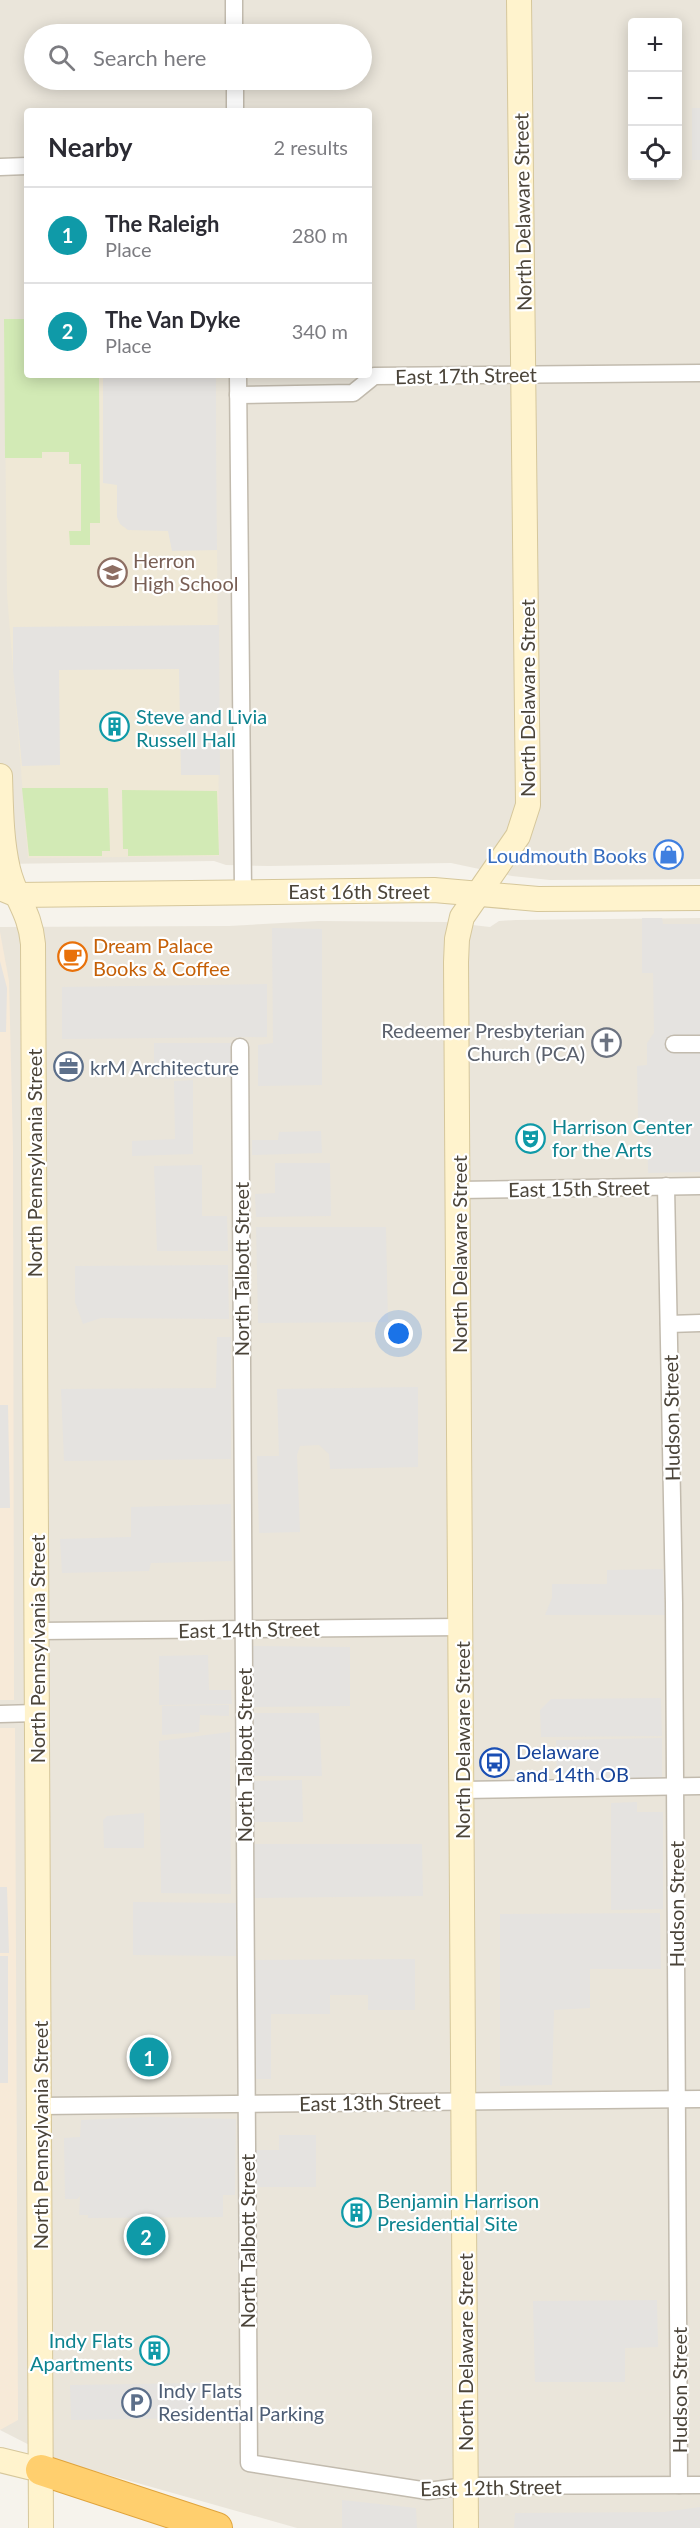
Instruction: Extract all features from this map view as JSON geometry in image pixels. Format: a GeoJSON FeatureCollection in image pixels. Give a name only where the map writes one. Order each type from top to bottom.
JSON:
{"type":"FeatureCollection","features":[{"type":"Feature","properties":{"kind":"highway"},"geometry":{"type":"LineString","coordinates":[[41,2470],[217,2528]]}},
{"type":"Feature","properties":{"kind":"main road","name":"North Delaware Street"},"geometry":{"type":"LineString","coordinates":[[466,2528],[457,939],[462,917],[518,836],[528,805],[519,0]]}},
{"type":"Feature","properties":{"kind":"main road","name":"North Pennsylvania Street"},"geometry":{"type":"LineString","coordinates":[[0,776],[6,896],[29,917],[33,944],[41,2528]]}},
{"type":"Feature","properties":{"kind":"main road","name":"East 16th Street"},"geometry":{"type":"LineString","coordinates":[[6,896],[434,890],[570,900],[700,898]]}},
{"type":"Feature","properties":{"kind":"main road"},"geometry":{"type":"LineString","coordinates":[[0,2460],[41,2470]]}},
{"type":"Feature","properties":{"kind":"street"},"geometry":{"type":"LineString","coordinates":[[234,0],[234,24]]}},
{"type":"Feature","properties":{"kind":"street"},"geometry":{"type":"LineString","coordinates":[[235,90],[235,108]]}},
{"type":"Feature","properties":{"kind":"street"},"geometry":{"type":"LineString","coordinates":[[0,167],[24,166]]}},
{"type":"Feature","properties":{"kind":"street","name":"East 17th Street"},"geometry":{"type":"LineString","coordinates":[[372,378],[700,373]]}},
{"type":"Feature","properties":{"kind":"street"},"geometry":{"type":"LineString","coordinates":[[238,378],[243,891]]}},
{"type":"Feature","properties":{"kind":"street","name":"East 17th Street"},"geometry":{"type":"LineString","coordinates":[[238,395],[353,393],[372,378]]}},
{"type":"Feature","properties":{"kind":"street"},"geometry":{"type":"LineString","coordinates":[[674,1044],[700,1044]]}},
{"type":"Feature","properties":{"kind":"street","name":"North Talbott Street"},"geometry":{"type":"LineString","coordinates":[[240,1047],[249,2463]]}},
{"type":"Feature","properties":{"kind":"street","name":"Hudson Street"},"geometry":{"type":"LineString","coordinates":[[666,1186],[675,1786],[679,2485]]}},
{"type":"Feature","properties":{"kind":"street","name":"East 15th Street"},"geometry":{"type":"LineString","coordinates":[[459,1190],[700,1186]]}},
{"type":"Feature","properties":{"kind":"street"},"geometry":{"type":"LineString","coordinates":[[669,1324],[700,1323]]}},
{"type":"Feature","properties":{"kind":"street","name":"East 14th Street"},"geometry":{"type":"LineString","coordinates":[[37,1631],[461,1627]]}},
{"type":"Feature","properties":{"kind":"street"},"geometry":{"type":"LineString","coordinates":[[0,1714],[37,1713]]}},
{"type":"Feature","properties":{"kind":"street"},"geometry":{"type":"LineString","coordinates":[[462,1790],[700,1786]]}},
{"type":"Feature","properties":{"kind":"street","name":"East 13th Street"},"geometry":{"type":"LineString","coordinates":[[40,2106],[700,2099]]}},
{"type":"Feature","properties":{"kind":"street","name":"East 12th Street"},"geometry":{"type":"LineString","coordinates":[[249,2463],[428,2491],[466,2486],[700,2485]]}},
{"type":"Feature","properties":{"kind":"shaded area"},"geometry":{"type":"Polygon","coordinates":[[[0,0],[700,0],[700,879],[550,880],[512,876],[451,863],[226,865],[214,861],[0,864],[0,0]]]}},
{"type":"Feature","properties":{"kind":"shaded area"},"geometry":{"type":"Polygon","coordinates":[[[692,108],[700,108],[700,160],[692,160],[692,108]]]}},
{"type":"Feature","properties":{"kind":"shaded area","name":"Herron High School"},"geometry":{"type":"Polygon","coordinates":[[[4,319],[24,319],[24,378],[216,378],[219,856],[28,858],[7,594],[4,319]]]}},
{"type":"Feature","properties":{"kind":"shaded area"},"geometry":{"type":"Polygon","coordinates":[[[103,378],[216,378],[217,550],[172,551],[168,531],[128,530],[120,524],[117,517],[117,485],[103,483],[103,378]]]}},
{"type":"Feature","properties":{"kind":"shaded area"},"geometry":{"type":"Polygon","coordinates":[[[219,625],[220,775],[181,775],[179,669],[59,670],[60,765],[22,766],[13,671],[13,627],[219,625]]]}},
{"type":"Feature","properties":{"kind":"shaded area"},"geometry":{"type":"Polygon","coordinates":[[[642,918],[662,918],[663,924],[700,924],[700,1172],[648,1173],[647,1119],[638,1119],[637,1066],[647,1065],[647,1043],[654,1033],[653,973],[642,973],[642,918]]]}},
{"type":"Feature","properties":{"kind":"shaded area"},"geometry":{"type":"Polygon","coordinates":[[[700,918],[700,2528],[297,2528],[63,2462],[0,2430],[0,927],[229,926],[318,921],[446,922],[490,927],[499,921],[516,920],[700,918]]]}},
{"type":"Feature","properties":{"kind":"shaded area"},"geometry":{"type":"Polygon","coordinates":[[[272,928],[322,929],[322,1085],[258,1086],[258,1045],[273,1043],[272,928]]]}},
{"type":"Feature","properties":{"kind":"shaded area"},"geometry":{"type":"Polygon","coordinates":[[[0,932],[9,981],[13,1148],[14,1700],[0,1700],[0,932]]]}},
{"type":"Feature","properties":{"kind":"shaded area"},"geometry":{"type":"Polygon","coordinates":[[[0,961],[7,988],[6,1032],[0,1032],[0,961]]]}},
{"type":"Feature","properties":{"kind":"shaded area"},"geometry":{"type":"Polygon","coordinates":[[[267,984],[267,1037],[62,1039],[62,987],[267,984]]]}},
{"type":"Feature","properties":{"kind":"shaded area"},"geometry":{"type":"Polygon","coordinates":[[[154,1043],[232,1043],[231,1077],[154,1079],[154,1043]]]}},
{"type":"Feature","properties":{"kind":"shaded area"},"geometry":{"type":"Polygon","coordinates":[[[193,1080],[193,1154],[132,1156],[132,1141],[175,1139],[174,1081],[193,1080]]]}},
{"type":"Feature","properties":{"kind":"shaded area"},"geometry":{"type":"Polygon","coordinates":[[[321,1131],[322,1153],[252,1155],[252,1140],[278,1140],[279,1132],[321,1131]]]}},
{"type":"Feature","properties":{"kind":"shaded area"},"geometry":{"type":"Polygon","coordinates":[[[275,1163],[330,1163],[331,1216],[256,1217],[255,1194],[275,1193],[275,1163]]]}},
{"type":"Feature","properties":{"kind":"shaded area"},"geometry":{"type":"Polygon","coordinates":[[[202,1165],[202,1216],[227,1216],[228,1251],[157,1251],[154,1166],[202,1165]]]}},
{"type":"Feature","properties":{"kind":"shaded area"},"geometry":{"type":"Polygon","coordinates":[[[256,1227],[386,1227],[388,1322],[258,1323],[256,1227]]]}},
{"type":"Feature","properties":{"kind":"shaded area"},"geometry":{"type":"Polygon","coordinates":[[[228,1265],[229,1319],[101,1318],[83,1324],[75,1302],[75,1266],[228,1265]]]}},
{"type":"Feature","properties":{"kind":"shaded area"},"geometry":{"type":"Polygon","coordinates":[[[217,1337],[231,1337],[231,1459],[64,1461],[61,1389],[216,1388],[217,1337]]]}},
{"type":"Feature","properties":{"kind":"shaded area"},"geometry":{"type":"Polygon","coordinates":[[[418,1387],[418,1467],[330,1469],[329,1454],[319,1445],[300,1446],[297,1455],[300,1532],[259,1533],[257,1456],[279,1456],[277,1389],[418,1387]]]}},
{"type":"Feature","properties":{"kind":"shaded area"},"geometry":{"type":"Polygon","coordinates":[[[0,1405],[8,1405],[10,1508],[0,1508],[0,1405]]]}},
{"type":"Feature","properties":{"kind":"shaded area"},"geometry":{"type":"Polygon","coordinates":[[[231,1504],[232,1561],[151,1563],[149,1571],[62,1573],[60,1539],[131,1537],[131,1507],[231,1504]]]}},
{"type":"Feature","properties":{"kind":"shaded area"},"geometry":{"type":"Polygon","coordinates":[[[663,1569],[665,1615],[545,1615],[552,1598],[552,1584],[607,1584],[607,1570],[663,1569]]]}},
{"type":"Feature","properties":{"kind":"shaded area"},"geometry":{"type":"Polygon","coordinates":[[[251,1646],[350,1647],[350,1706],[252,1707],[251,1646]]]}},
{"type":"Feature","properties":{"kind":"shaded area"},"geometry":{"type":"Polygon","coordinates":[[[208,1655],[209,1690],[231,1690],[232,1704],[159,1705],[159,1656],[208,1655]]]}},
{"type":"Feature","properties":{"kind":"shaded area"},"geometry":{"type":"Polygon","coordinates":[[[661,1698],[662,1736],[541,1737],[540,1710],[551,1699],[661,1698]]]}},
{"type":"Feature","properties":{"kind":"shaded area"},"geometry":{"type":"Polygon","coordinates":[[[229,1705],[229,1716],[200,1715],[199,1732],[162,1735],[162,1706],[229,1705]]]}},
{"type":"Feature","properties":{"kind":"shaded area"},"geometry":{"type":"Polygon","coordinates":[[[251,1713],[319,1713],[322,1776],[252,1776],[251,1713]]]}},
{"type":"Feature","properties":{"kind":"shaded area"},"geometry":{"type":"Polygon","coordinates":[[[0,1728],[15,1728],[18,2420],[0,2430],[0,1728]]]}},
{"type":"Feature","properties":{"kind":"shaded area"},"geometry":{"type":"Polygon","coordinates":[[[230,1732],[231,1894],[161,1893],[159,1741],[230,1732]]]}},
{"type":"Feature","properties":{"kind":"shaded area"},"geometry":{"type":"Polygon","coordinates":[[[662,1738],[662,1781],[557,1783],[556,1740],[662,1738]]]}},
{"type":"Feature","properties":{"kind":"shaded area"},"geometry":{"type":"Polygon","coordinates":[[[302,1780],[303,1822],[253,1822],[252,1781],[302,1780]]]}},
{"type":"Feature","properties":{"kind":"shaded area"},"geometry":{"type":"Polygon","coordinates":[[[637,1802],[637,1812],[663,1812],[663,1909],[611,1910],[611,1803],[637,1802]]]}},
{"type":"Feature","properties":{"kind":"shaded area"},"geometry":{"type":"Polygon","coordinates":[[[144,1813],[144,1848],[104,1848],[103,1820],[107,1816],[144,1813]]]}},
{"type":"Feature","properties":{"kind":"shaded area"},"geometry":{"type":"Polygon","coordinates":[[[253,1844],[422,1844],[423,1896],[253,1898],[253,1844]]]}},
{"type":"Feature","properties":{"kind":"shaded area"},"geometry":{"type":"Polygon","coordinates":[[[0,1887],[7,1887],[9,1953],[0,1953],[0,1887]]]}},
{"type":"Feature","properties":{"kind":"shaded area"},"geometry":{"type":"Polygon","coordinates":[[[133,1902],[236,1903],[236,1956],[133,1955],[133,1902]]]}},
{"type":"Feature","properties":{"kind":"shaded area"},"geometry":{"type":"Polygon","coordinates":[[[660,1913],[661,1969],[590,1969],[590,2008],[554,2010],[552,2085],[500,2086],[500,1914],[660,1913]]]}},
{"type":"Feature","properties":{"kind":"shaded area"},"geometry":{"type":"Polygon","coordinates":[[[0,1956],[8,1956],[8,2083],[0,2083],[0,1956]]]}},
{"type":"Feature","properties":{"kind":"shaded area"},"geometry":{"type":"Polygon","coordinates":[[[415,1959],[415,2010],[368,2010],[368,1995],[330,1995],[330,2014],[271,2014],[271,2079],[251,2079],[250,1960],[415,1959]]]}},
{"type":"Feature","properties":{"kind":"shaded area"},"geometry":{"type":"Polygon","coordinates":[[[150,2117],[236,2119],[235,2195],[223,2195],[223,2217],[88,2218],[88,2215],[79,2215],[80,2196],[77,2199],[65,2199],[64,2138],[80,2137],[81,2120],[150,2117]]]}},
{"type":"Feature","properties":{"kind":"shaded area"},"geometry":{"type":"Polygon","coordinates":[[[279,2135],[316,2135],[316,2187],[255,2187],[254,2150],[279,2150],[279,2135]]]}},
{"type":"Feature","properties":{"kind":"shaded area"},"geometry":{"type":"Polygon","coordinates":[[[657,2300],[658,2347],[625,2348],[625,2382],[535,2382],[533,2301],[657,2300]]]}},
{"type":"Feature","properties":{"kind":"shaded area","name":"Indy Flats Residential Parking"},"geometry":{"type":"Polygon","coordinates":[[[203,2383],[203,2418],[71,2420],[70,2385],[203,2383]]]}},
{"type":"Feature","properties":{"kind":"shaded area"},"geometry":{"type":"Polygon","coordinates":[[[342,2500],[416,2508],[417,2528],[342,2528],[342,2500]]]}},
{"type":"Feature","properties":{"kind":"shaded area"},"geometry":{"type":"Polygon","coordinates":[[[700,2507],[700,2528],[514,2528],[515,2513],[664,2512],[700,2507]]]}},
{"type":"Feature","properties":{"kind":"green space"},"geometry":{"type":"Polygon","coordinates":[[[4,319],[24,319],[24,378],[99,378],[100,523],[90,523],[90,545],[70,545],[69,531],[81,531],[81,464],[69,464],[69,452],[42,452],[42,458],[5,458],[4,319]]]}},
{"type":"Feature","properties":{"kind":"green space"},"geometry":{"type":"Polygon","coordinates":[[[22,788],[108,788],[110,851],[102,851],[102,856],[29,856],[22,788]]]}},
{"type":"Feature","properties":{"kind":"green space"},"geometry":{"type":"Polygon","coordinates":[[[122,790],[217,791],[219,855],[128,856],[128,849],[123,849],[122,790]]]}},
{"type":"Feature","properties":{"kind":"place","name":"Herron High School"},"geometry":{"type":"Point","coordinates":[112,572]}},
{"type":"Feature","properties":{"kind":"place","name":"Steve and Livia Russell Hall"},"geometry":{"type":"Point","coordinates":[115,727]}},
{"type":"Feature","properties":{"kind":"place","name":"Loudmouth Books"},"geometry":{"type":"Point","coordinates":[668,855]}},
{"type":"Feature","properties":{"kind":"place","name":"Dream Palace Books & Coffee"},"geometry":{"type":"Point","coordinates":[72,956]}},
{"type":"Feature","properties":{"kind":"place","name":"Redeemer Presbyterian Church (PCA)"},"geometry":{"type":"Point","coordinates":[606,1042]}},
{"type":"Feature","properties":{"kind":"place","name":"krM Architecture"},"geometry":{"type":"Point","coordinates":[69,1067]}},
{"type":"Feature","properties":{"kind":"place","name":"Harrison Center for the Arts"},"geometry":{"type":"Point","coordinates":[531,1138]}},
{"type":"Feature","properties":{"kind":"place","name":"Delaware and 14th OB"},"geometry":{"type":"Point","coordinates":[495,1763]}},
{"type":"Feature","properties":{"kind":"place","name":"The Raleigh"},"geometry":{"type":"Point","coordinates":[149,2057]}},
{"type":"Feature","properties":{"kind":"place","name":"Benjamin Harrison Presidential Site"},"geometry":{"type":"Point","coordinates":[356,2212]}},
{"type":"Feature","properties":{"kind":"place","name":"The Van Dyke"},"geometry":{"type":"Point","coordinates":[146,2236]}},
{"type":"Feature","properties":{"kind":"place","name":"Indy Flats Apartments"},"geometry":{"type":"Point","coordinates":[154,2351]}},
{"type":"Feature","properties":{"kind":"place","name":"Indy Flats Residential Parking"},"geometry":{"type":"Point","coordinates":[137,2402]}}]}
